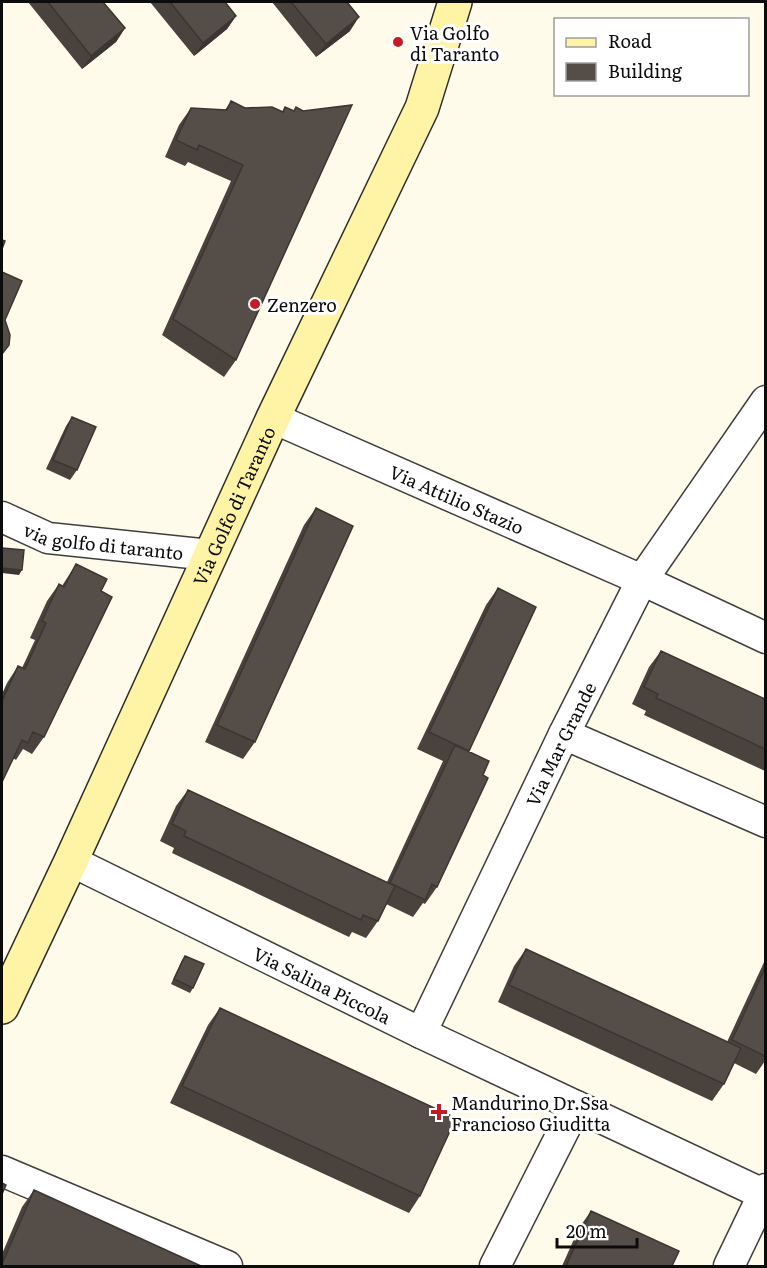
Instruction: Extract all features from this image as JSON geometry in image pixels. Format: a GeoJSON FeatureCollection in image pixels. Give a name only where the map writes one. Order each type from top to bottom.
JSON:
{"type":"FeatureCollection","features":[{"type":"Feature","properties":{"kind":"street","name":"Via Golfo di Taranto"},"geometry":{"type":"LineString","coordinates":[[2,1007],[273,417],[422,108],[455,2]]}},
{"type":"Feature","properties":{"kind":"street","name":"Via Mar Grande"},"geometry":{"type":"LineString","coordinates":[[421,1033],[564,734],[642,580],[765,401]]}},
{"type":"Feature","properties":{"kind":"street","name":"Via Attilio Stazio"},"geometry":{"type":"LineString","coordinates":[[273,417],[642,580]]}},
{"type":"Feature","properties":{"kind":"street","name":"via golfo di taranto"},"geometry":{"type":"LineString","coordinates":[[2,517],[48,538],[210,555]]}},
{"type":"Feature","properties":{"kind":"street"},"geometry":{"type":"LineString","coordinates":[[642,580],[765,638]]}},
{"type":"Feature","properties":{"kind":"street"},"geometry":{"type":"LineString","coordinates":[[564,734],[765,822]]}},
{"type":"Feature","properties":{"kind":"street","name":"Via Salina Piccola"},"geometry":{"type":"LineString","coordinates":[[71,861],[421,1033],[764,1192]]}},
{"type":"Feature","properties":{"kind":"street"},"geometry":{"type":"LineString","coordinates":[[495,1266],[576,1106]]}},
{"type":"Feature","properties":{"kind":"street"},"geometry":{"type":"LineString","coordinates":[[2,1171],[227,1266]]}},
{"type":"Feature","properties":{"kind":"street"},"geometry":{"type":"LineString","coordinates":[[729,1266],[764,1192]]}},
{"type":"Feature","properties":{"kind":"building"},"geometry":{"type":"Polygon","coordinates":[[[48,2],[103,2],[125,28],[91,56],[48,2]]]}},
{"type":"Feature","properties":{"kind":"building"},"geometry":{"type":"Polygon","coordinates":[[[170,2],[225,2],[236,16],[203,43],[170,2]]]}},
{"type":"Feature","properties":{"kind":"building"},"geometry":{"type":"Polygon","coordinates":[[[291,2],[347,2],[359,17],[326,44],[291,2]]]}},
{"type":"Feature","properties":{"kind":"building"},"geometry":{"type":"Polygon","coordinates":[[[231,101],[245,108],[272,107],[283,112],[285,107],[294,111],[296,107],[303,111],[352,105],[236,360],[173,319],[243,165],[199,145],[197,150],[176,140],[191,108],[227,110],[231,101]]]}},
{"type":"Feature","properties":{"kind":"building"},"geometry":{"type":"Polygon","coordinates":[[[2,272],[22,281],[5,320],[10,335],[9,345],[2,354],[2,272]]]}},
{"type":"Feature","properties":{"kind":"building"},"geometry":{"type":"Polygon","coordinates":[[[72,417],[96,427],[77,470],[53,460],[72,417]]]}},
{"type":"Feature","properties":{"kind":"building"},"geometry":{"type":"Polygon","coordinates":[[[316,508],[353,526],[255,742],[217,725],[316,508]]]}},
{"type":"Feature","properties":{"kind":"building"},"geometry":{"type":"Polygon","coordinates":[[[2,548],[24,550],[22,570],[2,568],[2,548]]]}},
{"type":"Feature","properties":{"kind":"building"},"geometry":{"type":"Polygon","coordinates":[[[76,564],[107,579],[101,591],[112,597],[44,737],[33,732],[28,743],[22,740],[2,782],[2,701],[18,666],[25,669],[46,623],[42,621],[59,584],[64,587],[76,564]]]}},
{"type":"Feature","properties":{"kind":"building"},"geometry":{"type":"Polygon","coordinates":[[[498,588],[536,607],[469,751],[429,732],[498,588]]]}},
{"type":"Feature","properties":{"kind":"building"},"geometry":{"type":"Polygon","coordinates":[[[661,651],[765,699],[765,749],[656,698],[658,694],[644,687],[661,651]]]}},
{"type":"Feature","properties":{"kind":"building"},"geometry":{"type":"Polygon","coordinates":[[[455,745],[489,761],[483,775],[488,778],[437,887],[432,884],[425,900],[390,883],[455,745]]]}},
{"type":"Feature","properties":{"kind":"building"},"geometry":{"type":"Polygon","coordinates":[[[188,790],[395,886],[378,921],[363,915],[361,920],[184,836],[186,831],[172,824],[188,790]]]}},
{"type":"Feature","properties":{"kind":"building"},"geometry":{"type":"Polygon","coordinates":[[[526,949],[741,1048],[724,1084],[509,985],[526,949]]]}},
{"type":"Feature","properties":{"kind":"building"},"geometry":{"type":"Polygon","coordinates":[[[185,956],[204,964],[193,988],[174,979],[185,956]]]}},
{"type":"Feature","properties":{"kind":"building"},"geometry":{"type":"Polygon","coordinates":[[[765,968],[765,1056],[732,1040],[765,968]]]}},
{"type":"Feature","properties":{"kind":"building"},"geometry":{"type":"Polygon","coordinates":[[[220,1008],[456,1118],[420,1196],[182,1086],[220,1008]]]}},
{"type":"Feature","properties":{"kind":"building"},"geometry":{"type":"Polygon","coordinates":[[[34,1190],[201,1266],[2,1266],[34,1190]]]}},
{"type":"Feature","properties":{"kind":"building"},"geometry":{"type":"Polygon","coordinates":[[[591,1211],[679,1251],[672,1266],[566,1266],[591,1211]]]}},
{"type":"Feature","properties":{"kind":"place","name":"Via Golfo di Taranto"},"geometry":{"type":"Point","coordinates":[398,42]}},
{"type":"Feature","properties":{"kind":"place","name":"Zenzero"},"geometry":{"type":"Point","coordinates":[255,304]}},
{"type":"Feature","properties":{"kind":"place","name":"Mandurino Dr.Ssa Francioso Giuditta"},"geometry":{"type":"Point","coordinates":[439,1112]}}]}
